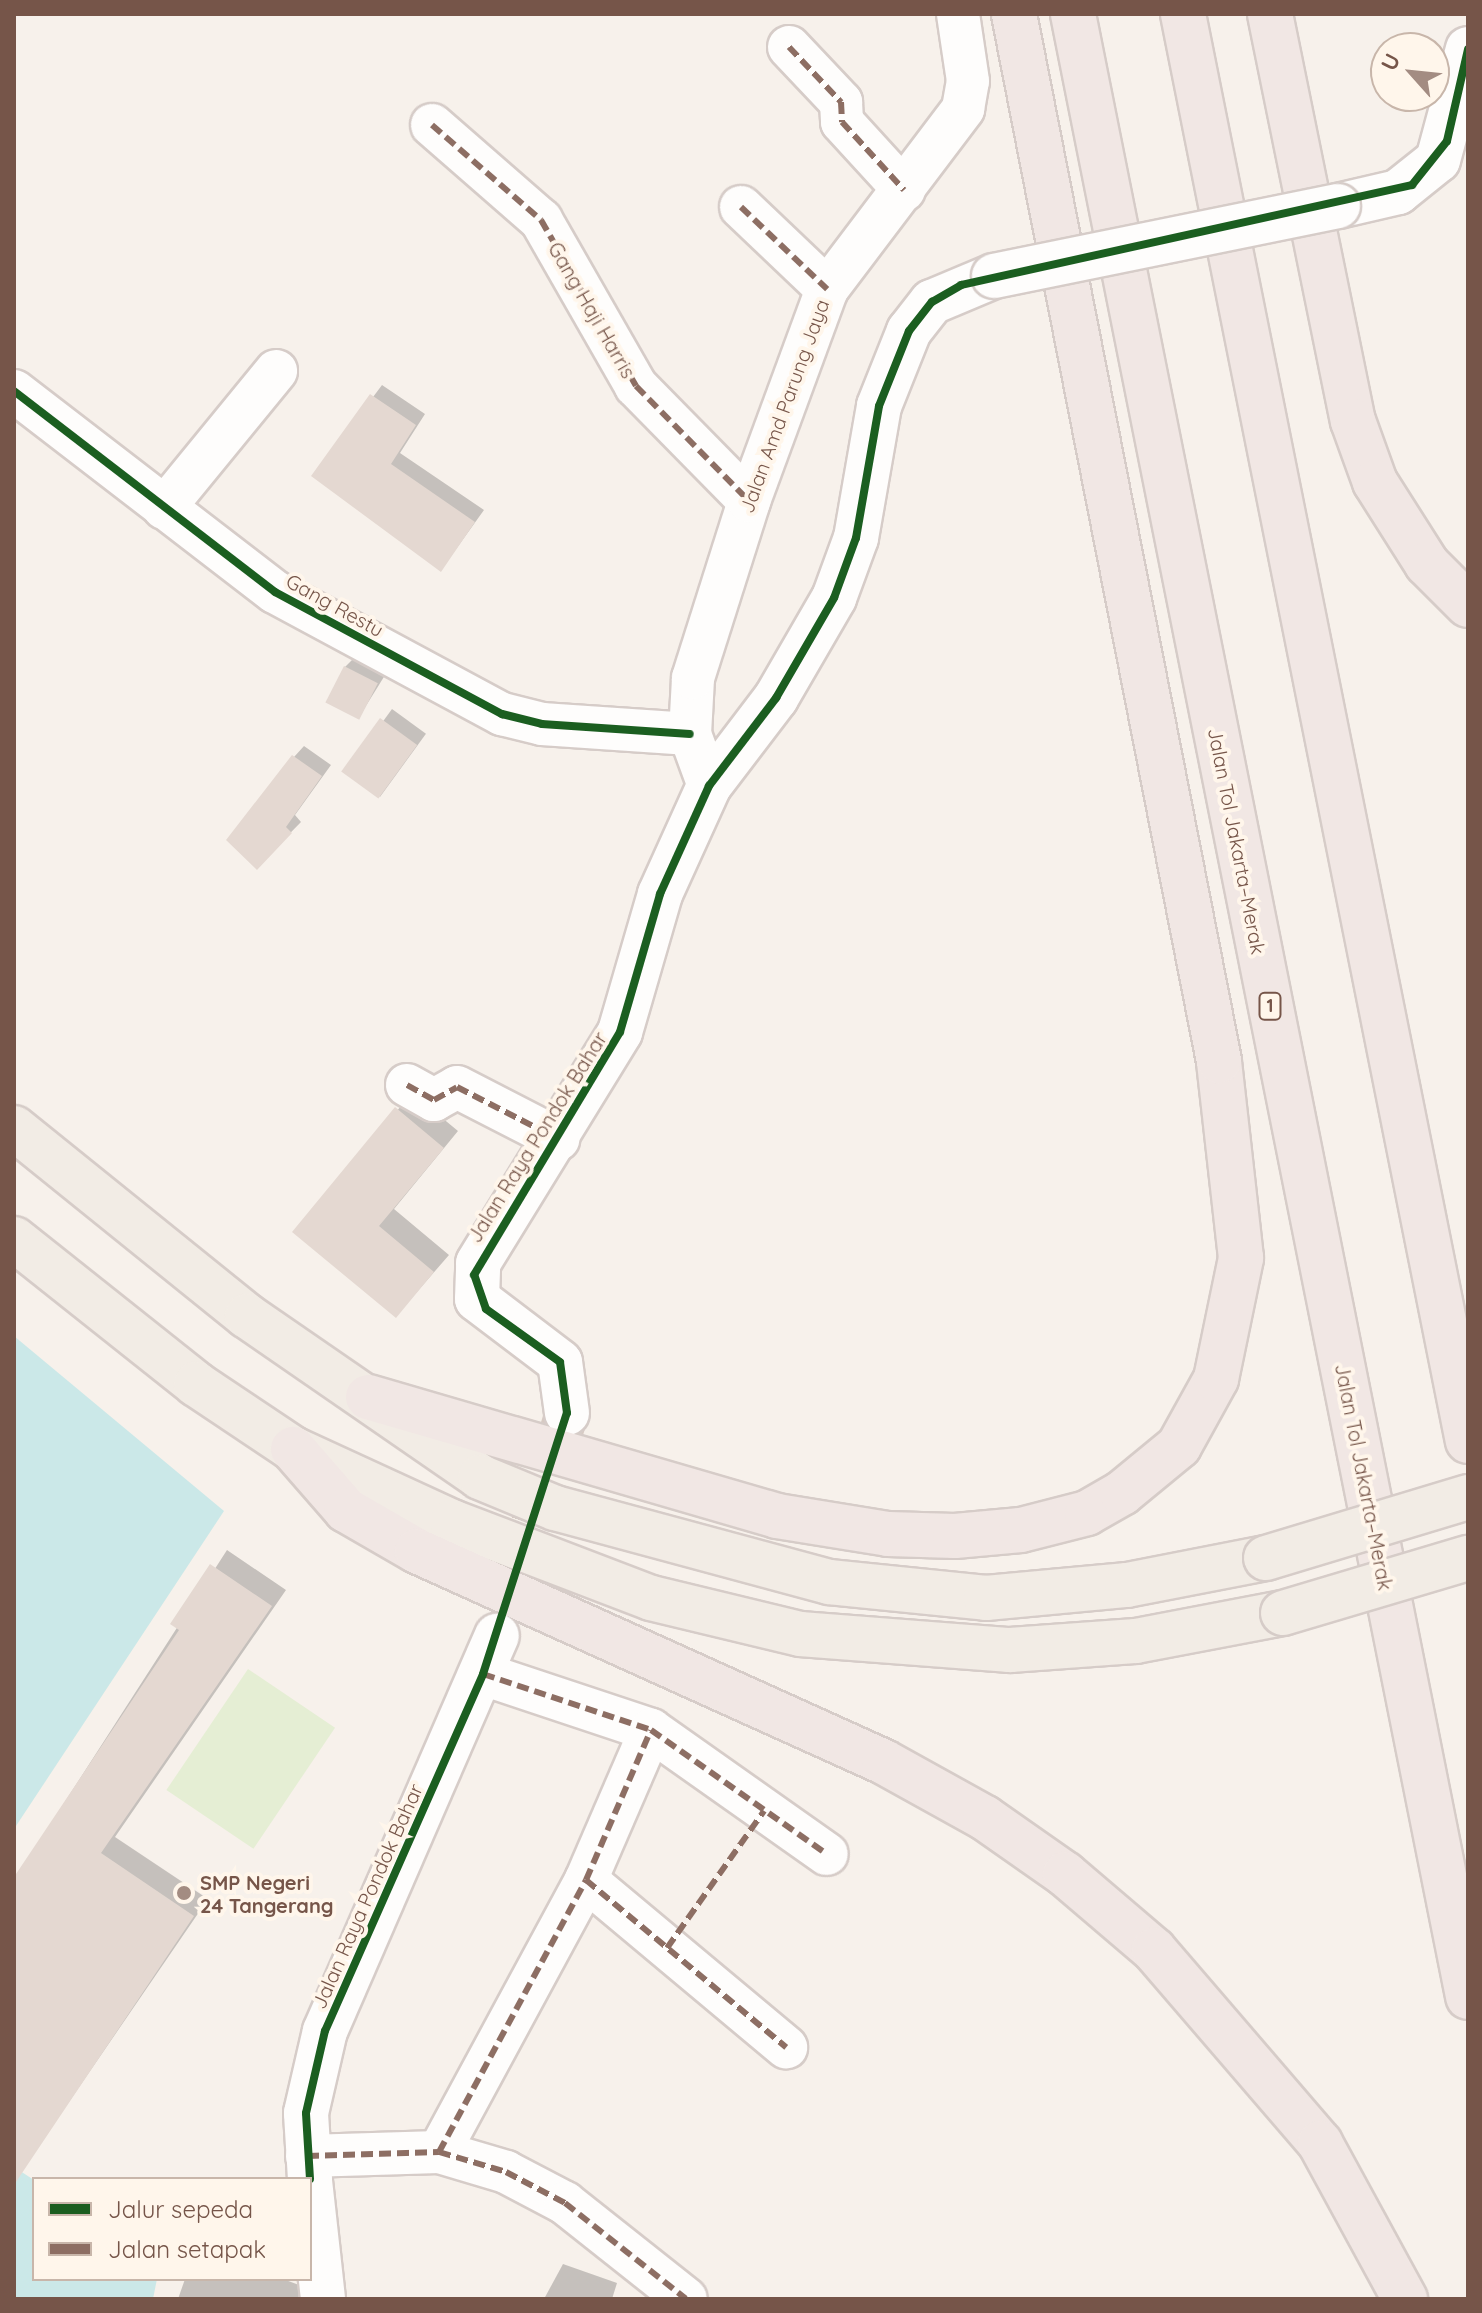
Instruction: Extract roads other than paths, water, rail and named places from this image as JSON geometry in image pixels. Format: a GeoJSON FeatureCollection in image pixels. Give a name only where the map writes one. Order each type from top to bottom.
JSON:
{"type":"FeatureCollection","features":[{"type":"Feature","properties":{"kind":"highway"},"geometry":{"type":"LineString","coordinates":[[368,1397],[686,1492],[888,1534],[1021,1530],[1087,1513],[1134,1484],[1179,1446],[1216,1379],[1241,1258],[1219,1061],[1152,746],[1014,14]]}},
{"type":"Feature","properties":{"kind":"highway","name":"Jalan Tol Jakarta–Merak"},"geometry":{"type":"LineString","coordinates":[[1073,14],[1468,1997]]}},
{"type":"Feature","properties":{"kind":"highway"},"geometry":{"type":"LineString","coordinates":[[1183,14],[1468,1441]]}},
{"type":"Feature","properties":{"kind":"highway"},"geometry":{"type":"LineString","coordinates":[[1270,14],[1353,421],[1375,482],[1427,564],[1468,605]]}},
{"type":"Feature","properties":{"kind":"highway"},"geometry":{"type":"LineString","coordinates":[[1098,142],[1152,746]]}},
{"type":"Feature","properties":{"kind":"highway"},"geometry":{"type":"LineString","coordinates":[[293,1449],[346,1510],[417,1551],[884,1762],[985,1818],[1065,1874],[1154,1950],[1320,2143],[1405,2299]]}},
{"type":"Feature","properties":{"kind":"main road"},"geometry":{"type":"LineString","coordinates":[[14,1128],[247,1316],[368,1397],[431,1445],[516,1495],[691,1549],[829,1582],[986,1598],[1127,1585],[1266,1558],[1468,1497]]}},
{"type":"Feature","properties":{"kind":"main road"},"geometry":{"type":"LineString","coordinates":[[14,1239],[196,1384],[293,1449],[551,1563],[724,1619],[800,1634],[1010,1650],[1136,1641],[1283,1613],[1468,1558]]}},
{"type":"Feature","properties":{"kind":"street","name":"Jalan Amd Parung Jaya"},"geometry":{"type":"LineString","coordinates":[[709,786],[690,734],[693,678],[749,501],[827,289],[963,109],[968,81],[958,14]]}},
{"type":"Feature","properties":{"kind":"street"},"geometry":{"type":"LineString","coordinates":[[789,47],[841,102],[842,122],[904,190]]}},
{"type":"Feature","properties":{"kind":"street","name":"Jalan Raya Pondok Bahar"},"geometry":{"type":"LineString","coordinates":[[567,1413],[560,1362],[486,1309],[473,1287],[478,1263],[558,1139],[620,1032],[664,882],[709,786],[776,698],[834,598],[856,538],[879,406],[909,331],[932,302],[994,276],[1398,192],[1432,167],[1447,141],[1468,49]]}},
{"type":"Feature","properties":{"kind":"street","name":"Gang Haji Harris"},"geometry":{"type":"LineString","coordinates":[[432,125],[541,220],[636,386],[749,501]]}},
{"type":"Feature","properties":{"kind":"street"},"geometry":{"type":"LineString","coordinates":[[741,207],[827,289]]}},
{"type":"Feature","properties":{"kind":"street"},"geometry":{"type":"LineString","coordinates":[[164,508],[276,371]]}},
{"type":"Feature","properties":{"kind":"street","name":"Gang Restu"},"geometry":{"type":"LineString","coordinates":[[14,391],[275,592],[502,714],[542,724],[690,734]]}},
{"type":"Feature","properties":{"kind":"street"},"geometry":{"type":"LineString","coordinates":[[407,1085],[434,1100],[457,1087],[558,1139]]}},
{"type":"Feature","properties":{"kind":"street"},"geometry":{"type":"LineString","coordinates":[[490,1655],[651,1730],[827,1854]]}},
{"type":"Feature","properties":{"kind":"street","name":"Jalan Raya Pondok Bahar"},"geometry":{"type":"LineString","coordinates":[[309,2172],[306,2113],[325,2031],[490,1655]]}},
{"type":"Feature","properties":{"kind":"street"},"geometry":{"type":"LineString","coordinates":[[439,2152],[586,1880],[651,1730]]}},
{"type":"Feature","properties":{"kind":"street"},"geometry":{"type":"LineString","coordinates":[[586,1880],[786,2047]]}},
{"type":"Feature","properties":{"kind":"street"},"geometry":{"type":"LineString","coordinates":[[309,2172],[439,2152],[506,2172],[565,2203],[686,2299]]}},
{"type":"Feature","properties":{"kind":"street","name":"Jalan Raya Pondok Bahar"},"geometry":{"type":"LineString","coordinates":[[312,2199],[323,2299]]}},
{"type":"Feature","properties":{"kind":"water"},"geometry":{"type":"Polygon","coordinates":[[[14,1336],[224,1511],[14,1829],[14,1336]]]}},
{"type":"Feature","properties":{"kind":"water"},"geometry":{"type":"Polygon","coordinates":[[[14,2167],[32,2179],[32,2281],[157,2281],[153,2299],[14,2299],[14,2167]]]}},
{"type":"Feature","properties":{"kind":"tunnel"},"geometry":{"type":"LineString","coordinates":[[513,1587],[566,1416]]}},
{"type":"Feature","properties":{"kind":"place","name":"SMP Negeri 24 Tangerang"},"geometry":{"type":"Point","coordinates":[184,1893]}}]}
